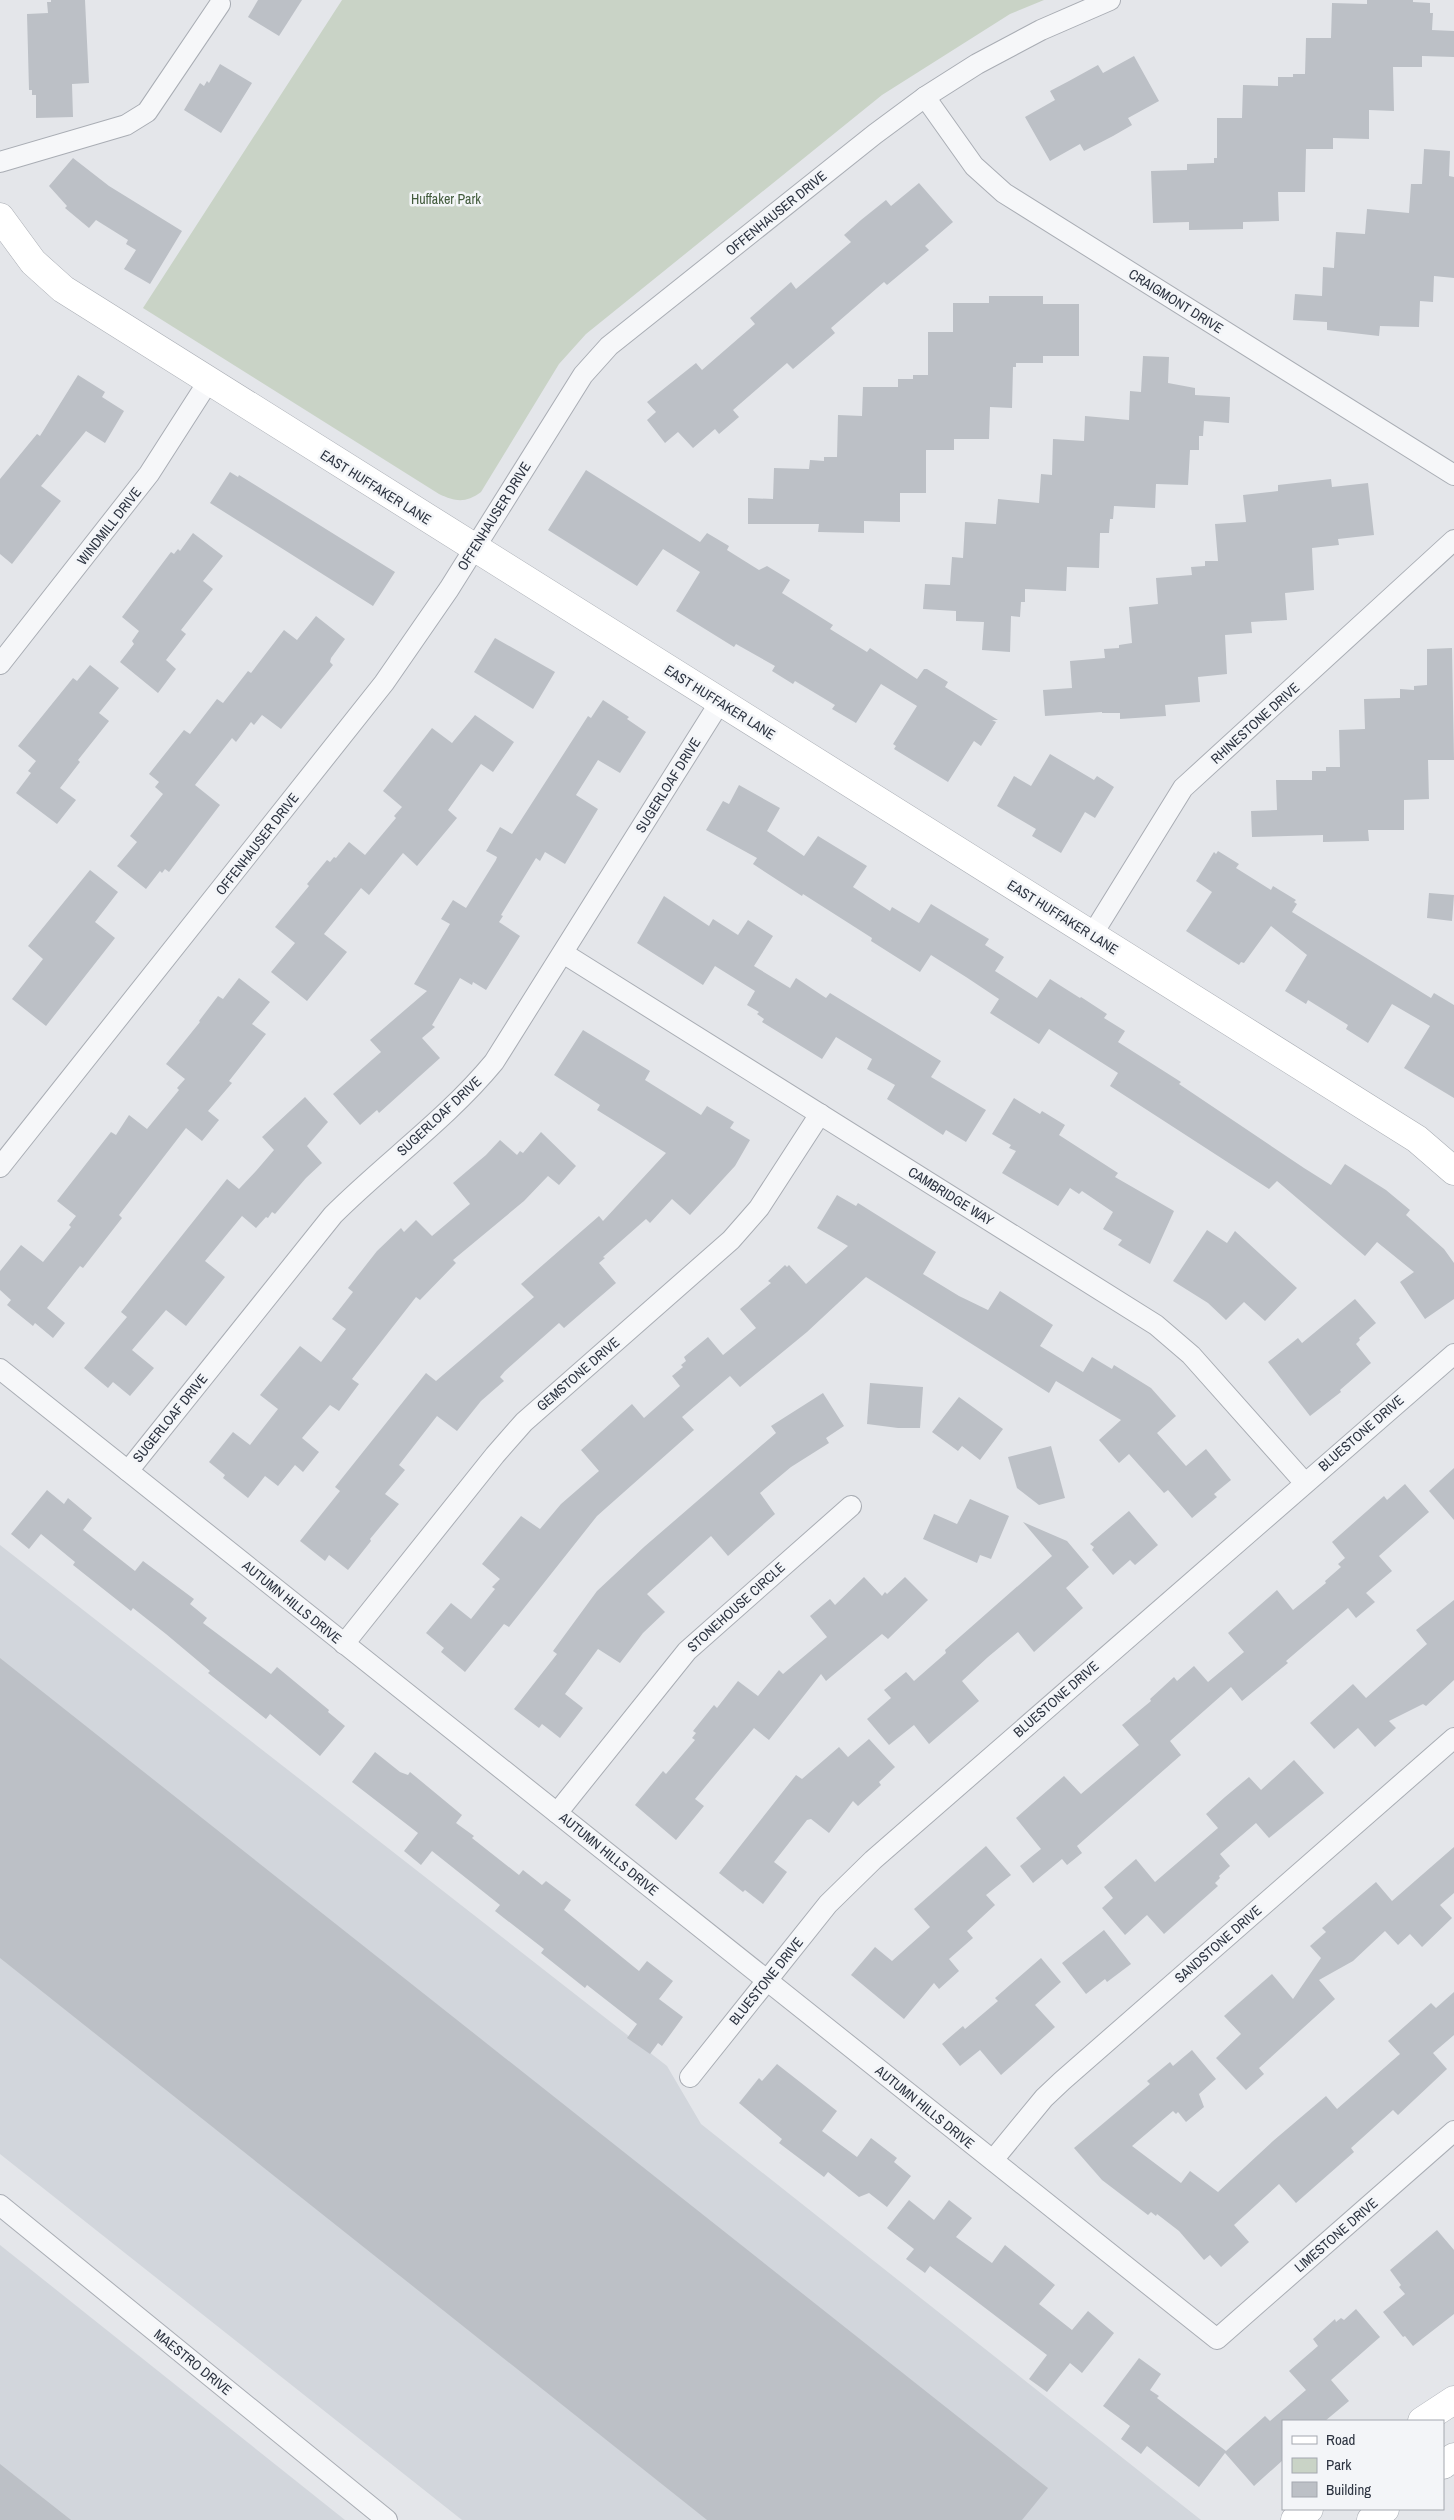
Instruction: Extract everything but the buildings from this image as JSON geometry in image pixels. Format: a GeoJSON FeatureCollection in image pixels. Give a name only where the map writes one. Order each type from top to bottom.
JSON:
{"type":"FeatureCollection","features":[{"type":"Feature","properties":{"kind":"street","name":"OFFENHAUSER DRIVE"},"geometry":{"type":"LineString","coordinates":[[0,1167],[384,683],[474,548],[583,375],[609,346],[875,134],[925,97],[977,64],[1041,30],[1110,0]]}},
{"type":"Feature","properties":{"kind":"street"},"geometry":{"type":"LineString","coordinates":[[0,162],[126,125],[147,112],[220,4]]}},
{"type":"Feature","properties":{"kind":"street","name":"CRAIGMONT DRIVE"},"geometry":{"type":"LineString","coordinates":[[925,97],[974,166],[1004,193],[1454,475]]}},
{"type":"Feature","properties":{"kind":"street","name":"EAST HUFFAKER LANE"},"geometry":{"type":"LineString","coordinates":[[0,217],[33,262],[62,290],[1417,1139],[1454,1170]]}},
{"type":"Feature","properties":{"kind":"street","name":"WINDMILL DRIVE"},"geometry":{"type":"LineString","coordinates":[[0,664],[149,474],[208,382]]}},
{"type":"Feature","properties":{"kind":"street","name":"RHINESTONE DRIVE"},"geometry":{"type":"LineString","coordinates":[[1092,935],[1183,788],[1454,540]]}},
{"type":"Feature","properties":{"kind":"street","name":"SUGERLOAF DRIVE"},"geometry":{"type":"LineString","coordinates":[[128,1471],[333,1215],[365,1183],[470,1091],[494,1062],[720,702]]}},
{"type":"Feature","properties":{"kind":"street","name":"CAMBRIDGE WAY"},"geometry":{"type":"LineString","coordinates":[[563,953],[1156,1325],[1191,1354],[1304,1482]]}},
{"type":"Feature","properties":{"kind":"street","name":"GEMSTONE DRIVE"},"geometry":{"type":"LineString","coordinates":[[344,1644],[495,1455],[524,1422],[731,1240],[759,1208],[820,1114]]}},
{"type":"Feature","properties":{"kind":"street","name":"BLUESTONE DRIVE"},"geometry":{"type":"LineString","coordinates":[[690,2077],[828,1904],[873,1860],[1304,1482],[1454,1354]]}},
{"type":"Feature","properties":{"kind":"street","name":"AUTUMN HILLS DRIVE"},"geometry":{"type":"LineString","coordinates":[[0,1369],[1217,2339]]}},
{"type":"Feature","properties":{"kind":"street","name":"STONEHOUSE CIRCLE"},"geometry":{"type":"LineString","coordinates":[[557,1813],[687,1651],[851,1506]]}},
{"type":"Feature","properties":{"kind":"street","name":"SANDSTONE DRIVE"},"geometry":{"type":"LineString","coordinates":[[993,2160],[1044,2098],[1062,2081],[1454,1738]]}},
{"type":"Feature","properties":{"kind":"street","name":"LIMESTONE DRIVE"},"geometry":{"type":"LineString","coordinates":[[1217,2339],[1454,2132]]}},
{"type":"Feature","properties":{"kind":"street","name":"MAESTRO DRIVE"},"geometry":{"type":"LineString","coordinates":[[0,2205],[387,2520]]}},
{"type":"Feature","properties":{"kind":"street"},"geometry":{"type":"LineString","coordinates":[[1424,2420],[1454,2400]]}},
{"type":"Feature","properties":{"kind":"street"},"geometry":{"type":"LineString","coordinates":[[1295,2520],[1308,2510]]}},
{"type":"Feature","properties":{"kind":"street"},"geometry":{"type":"LineString","coordinates":[[1371,2520],[1385,2510]]}},
{"type":"Feature","properties":{"kind":"shaded area"},"geometry":{"type":"Polygon","coordinates":[[[0,1545],[667,2066],[701,2124],[1201,2520],[462,2520],[0,2154],[0,1545]]]}},
{"type":"Feature","properties":{"kind":"shaded area"},"geometry":{"type":"Polygon","coordinates":[[[0,2245],[345,2520],[0,2520],[0,2245]]]}},
{"type":"Feature","properties":{"kind":"green space","name":"Huffaker Park"},"geometry":{"type":"Polygon","coordinates":[[[342,0],[1044,0],[1010,14],[882,95],[586,334],[559,364],[481,492],[466,500],[456,500],[439,494],[143,308],[342,0]]]}}]}
